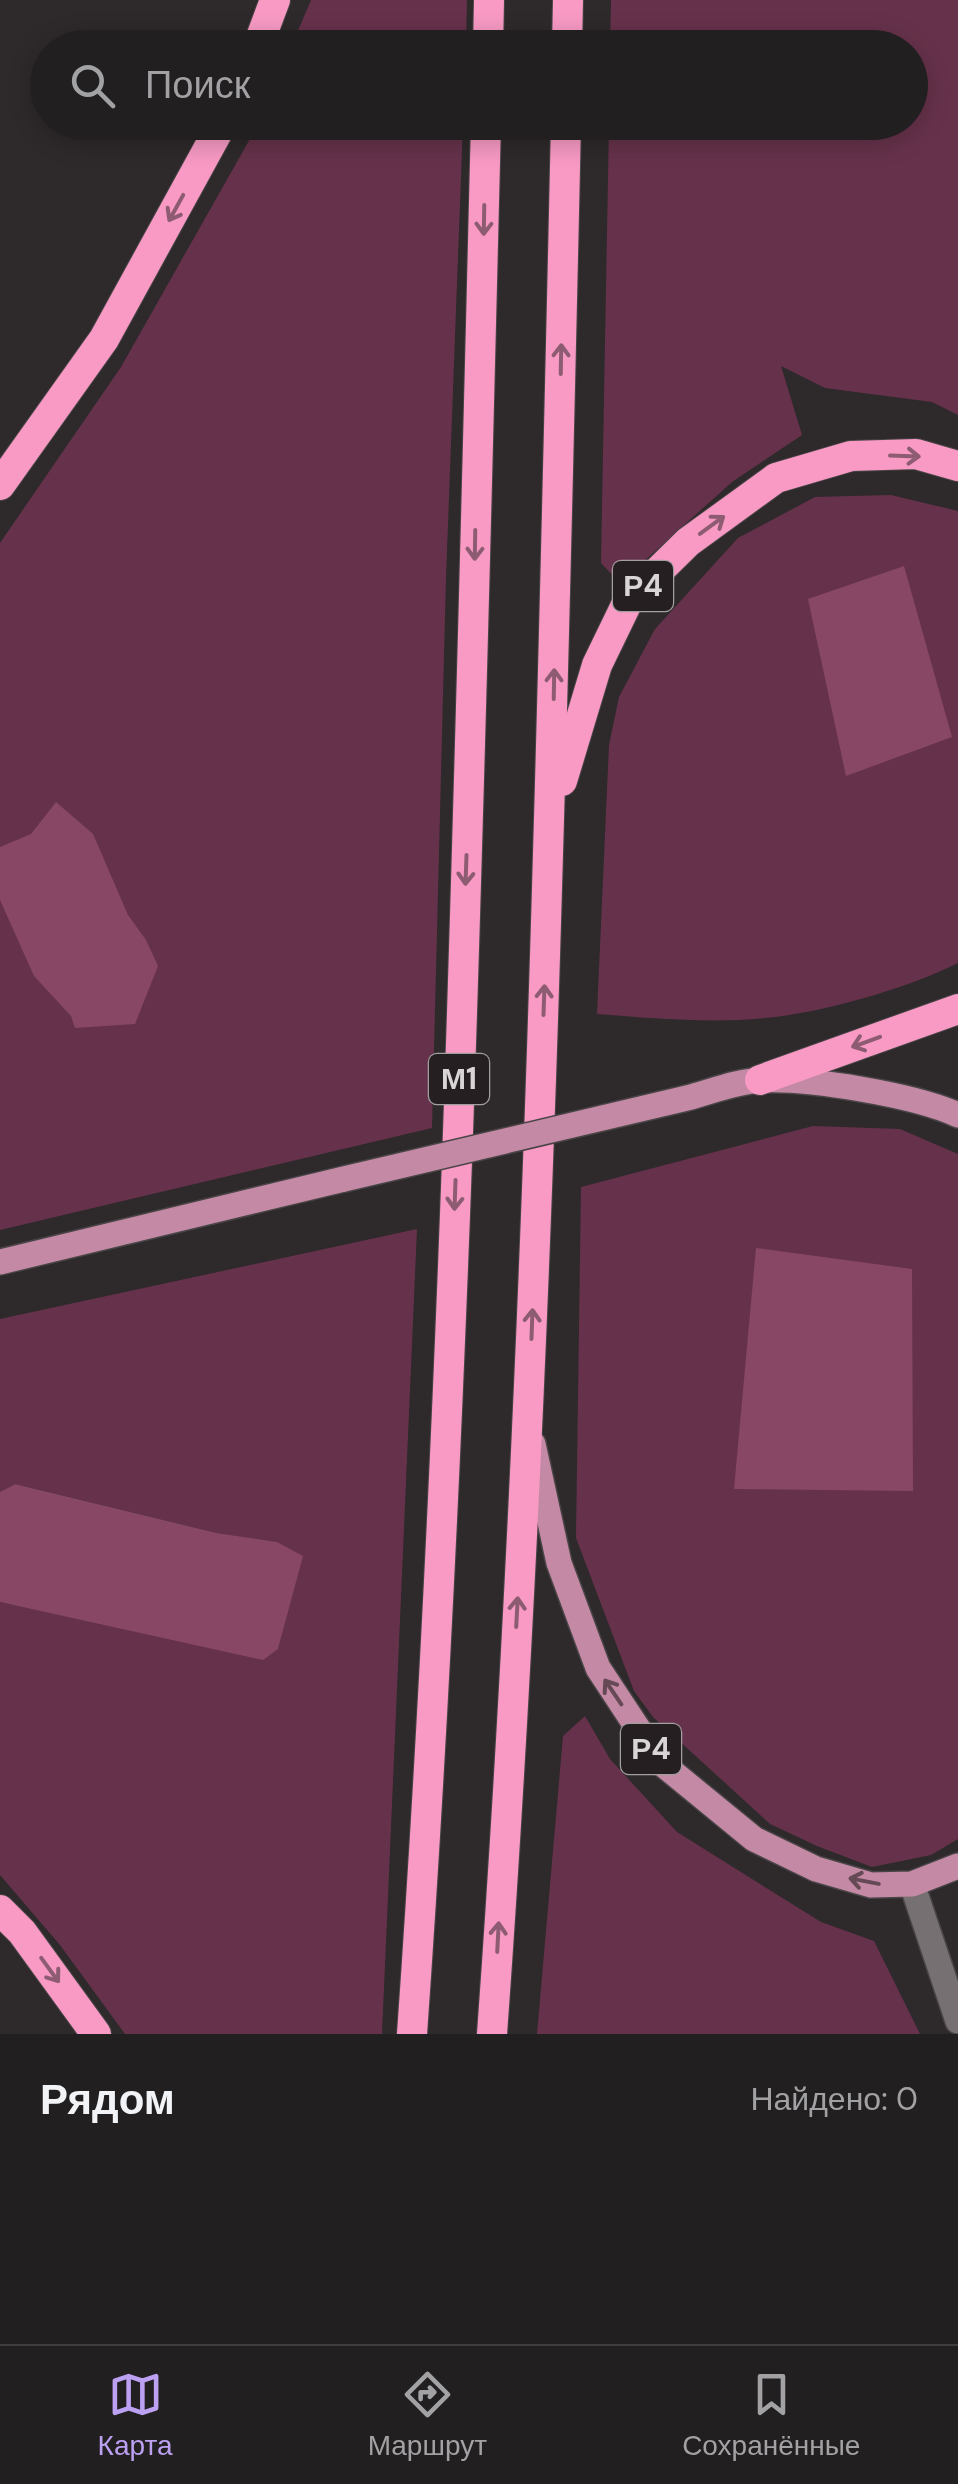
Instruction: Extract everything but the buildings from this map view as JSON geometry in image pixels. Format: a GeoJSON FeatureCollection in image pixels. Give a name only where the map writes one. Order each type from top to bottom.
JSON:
{"type":"FeatureCollection","features":[{"type":"Feature","properties":{"kind":"highway"},"geometry":{"type":"LineString","coordinates":[[264,30],[275,0]]}},
{"type":"Feature","properties":{"kind":"highway"},"geometry":{"type":"LineString","coordinates":[[488,30],[489,0]]}},
{"type":"Feature","properties":{"kind":"highway"},"geometry":{"type":"LineString","coordinates":[[567,30],[568,0]]}},
{"type":"Feature","properties":{"kind":"highway"},"geometry":{"type":"LineString","coordinates":[[0,485],[104,339],[214,140]]}},
{"type":"Feature","properties":{"kind":"highway","name":"М1"},"geometry":{"type":"LineString","coordinates":[[412,2034],[448,1416],[486,140]]}},
{"type":"Feature","properties":{"kind":"highway"},"geometry":{"type":"LineString","coordinates":[[492,2034],[528,1422],[551,816],[566,140]]}},
{"type":"Feature","properties":{"kind":"highway","name":"Р4"},"geometry":{"type":"LineString","coordinates":[[551,816],[596,665],[628,601],[688,542],[776,478],[851,456],[916,454],[958,466]]}},
{"type":"Feature","properties":{"kind":"highway"},"geometry":{"type":"LineString","coordinates":[[760,1080],[958,1009]]}},
{"type":"Feature","properties":{"kind":"highway"},"geometry":{"type":"LineString","coordinates":[[0,1910],[22,1932],[96,2034]]}},
{"type":"Feature","properties":{"kind":"main road"},"geometry":{"type":"LineString","coordinates":[[0,1262],[760,1080],[851,1088],[938,1105],[958,1115]]}},
{"type":"Feature","properties":{"kind":"main road","name":"Р4"},"geometry":{"type":"LineString","coordinates":[[528,1422],[559,1563],[598,1668],[660,1762],[754,1839],[816,1869],[871,1885],[912,1884],[958,1866]]}},
{"type":"Feature","properties":{"kind":"street"},"geometry":{"type":"LineString","coordinates":[[912,1884],[958,2020]]}},
{"type":"Feature","properties":{"kind":"shaded area"},"geometry":{"type":"Polygon","coordinates":[[[311,0],[467,0],[466,30],[298,30],[311,0]]]}},
{"type":"Feature","properties":{"kind":"shaded area"},"geometry":{"type":"Polygon","coordinates":[[[611,0],[958,0],[958,415],[932,402],[825,388],[781,366],[802,435],[732,482],[632,572],[617,580],[601,563],[609,140],[928,140],[928,30],[610,30],[611,0]]]}},
{"type":"Feature","properties":{"kind":"shaded area"},"geometry":{"type":"Polygon","coordinates":[[[249,140],[462,140],[432,1128],[0,1230],[0,543],[121,367],[249,140]]]}},
{"type":"Feature","properties":{"kind":"shaded area"},"geometry":{"type":"Polygon","coordinates":[[[891,495],[958,511],[958,963],[876,995],[789,1015],[718,1020],[597,1014],[609,745],[619,697],[655,629],[738,538],[815,497],[891,495]]]}},
{"type":"Feature","properties":{"kind":"shaded area"},"geometry":{"type":"Polygon","coordinates":[[[904,566],[952,737],[846,776],[808,599],[904,566]]]}},
{"type":"Feature","properties":{"kind":"shaded area"},"geometry":{"type":"Polygon","coordinates":[[[56,802],[93,834],[128,915],[158,966],[135,1024],[75,1028],[71,1016],[34,976],[0,900],[0,847],[31,834],[56,802]]]}},
{"type":"Feature","properties":{"kind":"shaded area"},"geometry":{"type":"Polygon","coordinates":[[[813,1126],[900,1129],[958,1154],[958,1839],[931,1855],[872,1867],[770,1824],[653,1717],[634,1691],[576,1538],[581,1187],[813,1126]]]}},
{"type":"Feature","properties":{"kind":"shaded area"},"geometry":{"type":"Polygon","coordinates":[[[417,1229],[382,2034],[125,2034],[60,1945],[0,1875],[0,1602],[157,1635],[278,1649],[302,1556],[276,1542],[217,1533],[15,1484],[0,1492],[0,1319],[417,1229]]]}},
{"type":"Feature","properties":{"kind":"shaded area"},"geometry":{"type":"Polygon","coordinates":[[[756,1248],[912,1269],[913,1491],[734,1489],[756,1248]]]}},
{"type":"Feature","properties":{"kind":"shaded area"},"geometry":{"type":"Polygon","coordinates":[[[15,1484],[217,1533],[277,1542],[303,1556],[278,1649],[263,1660],[0,1602],[0,1492],[15,1484]]]}},
{"type":"Feature","properties":{"kind":"shaded area"},"geometry":{"type":"Polygon","coordinates":[[[585,1716],[610,1759],[677,1832],[821,1922],[874,1941],[920,2034],[537,2034],[563,1736],[585,1716]]]}}]}
